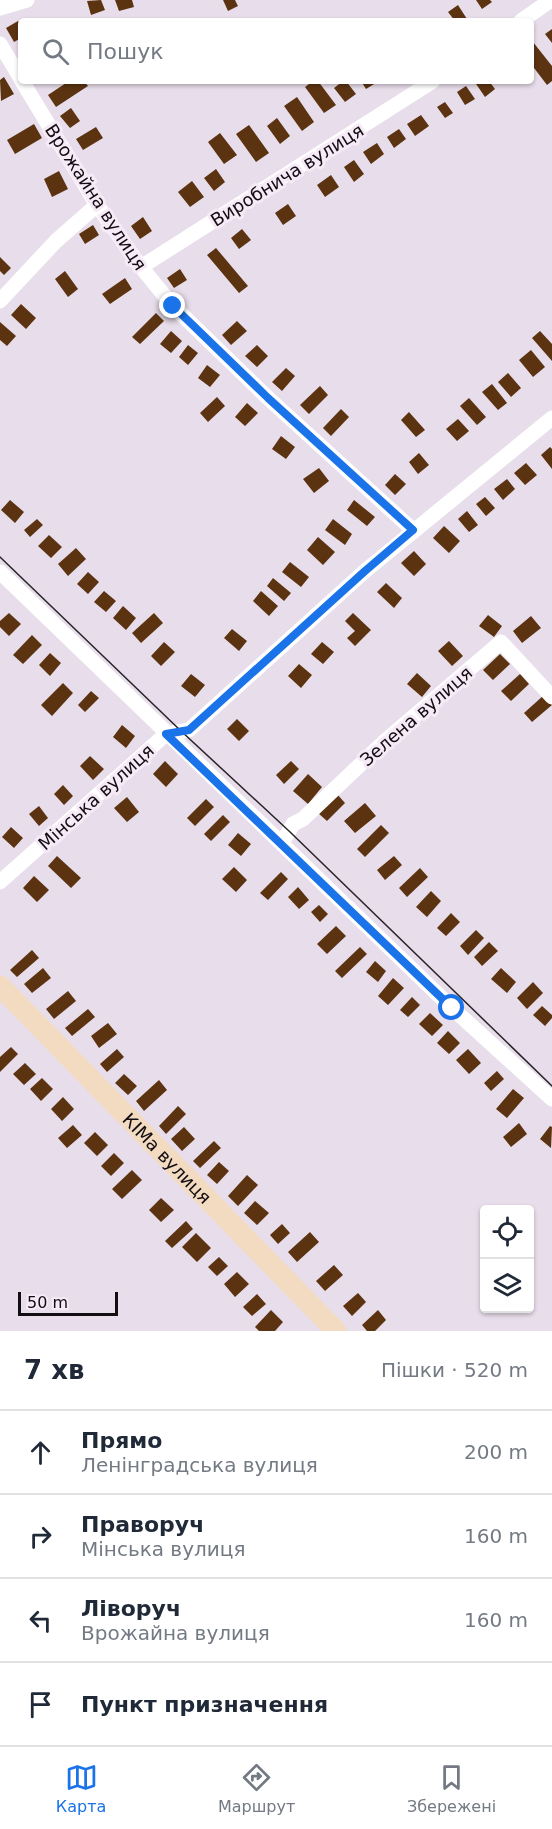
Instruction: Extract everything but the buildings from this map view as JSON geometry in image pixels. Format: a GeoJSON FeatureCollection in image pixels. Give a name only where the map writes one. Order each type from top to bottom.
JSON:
{"type":"FeatureCollection","features":[{"type":"Feature","properties":{"kind":"street"},"geometry":{"type":"LineString","coordinates":[[0,8],[27,0]]}},
{"type":"Feature","properties":{"kind":"street"},"geometry":{"type":"LineString","coordinates":[[524,18],[551,0]]}},
{"type":"Feature","properties":{"kind":"street","name":"Врожайна вулиця"},"geometry":{"type":"LineString","coordinates":[[0,44],[18,73]]}},
{"type":"Feature","properties":{"kind":"street","name":"Врожайна вулиця"},"geometry":{"type":"LineString","coordinates":[[24,84],[97,205],[141,267],[173,306],[268,398],[413,530]]}},
{"type":"Feature","properties":{"kind":"street","name":"Виробнича вулиця"},"geometry":{"type":"LineString","coordinates":[[141,267],[428,84]]}},
{"type":"Feature","properties":{"kind":"street"},"geometry":{"type":"LineString","coordinates":[[0,301],[56,241],[97,205]]}},
{"type":"Feature","properties":{"kind":"street","name":"Мінська вулиця"},"geometry":{"type":"LineString","coordinates":[[0,882],[166,734],[189,730],[365,571],[552,418]]}},
{"type":"Feature","properties":{"kind":"street"},"geometry":{"type":"LineString","coordinates":[[0,572],[452,1008],[552,1100]]}},
{"type":"Feature","properties":{"kind":"street","name":"Зелена вулиця"},"geometry":{"type":"LineString","coordinates":[[282,843],[293,824],[303,819],[385,741],[501,642],[552,697]]}},
{"type":"Feature","properties":{"kind":"street","name":"КІМа вулиця"},"geometry":{"type":"LineString","coordinates":[[0,986],[336,1331]]}},
{"type":"Feature","properties":{"kind":"tram line"},"geometry":{"type":"LineString","coordinates":[[0,557],[289,831],[552,1086]]}},
{"type":"Feature","properties":{"kind":"route"},"geometry":{"type":"LineString","coordinates":[[173,306],[268,398],[413,530],[189,730],[166,734],[452,1008]]}}]}
